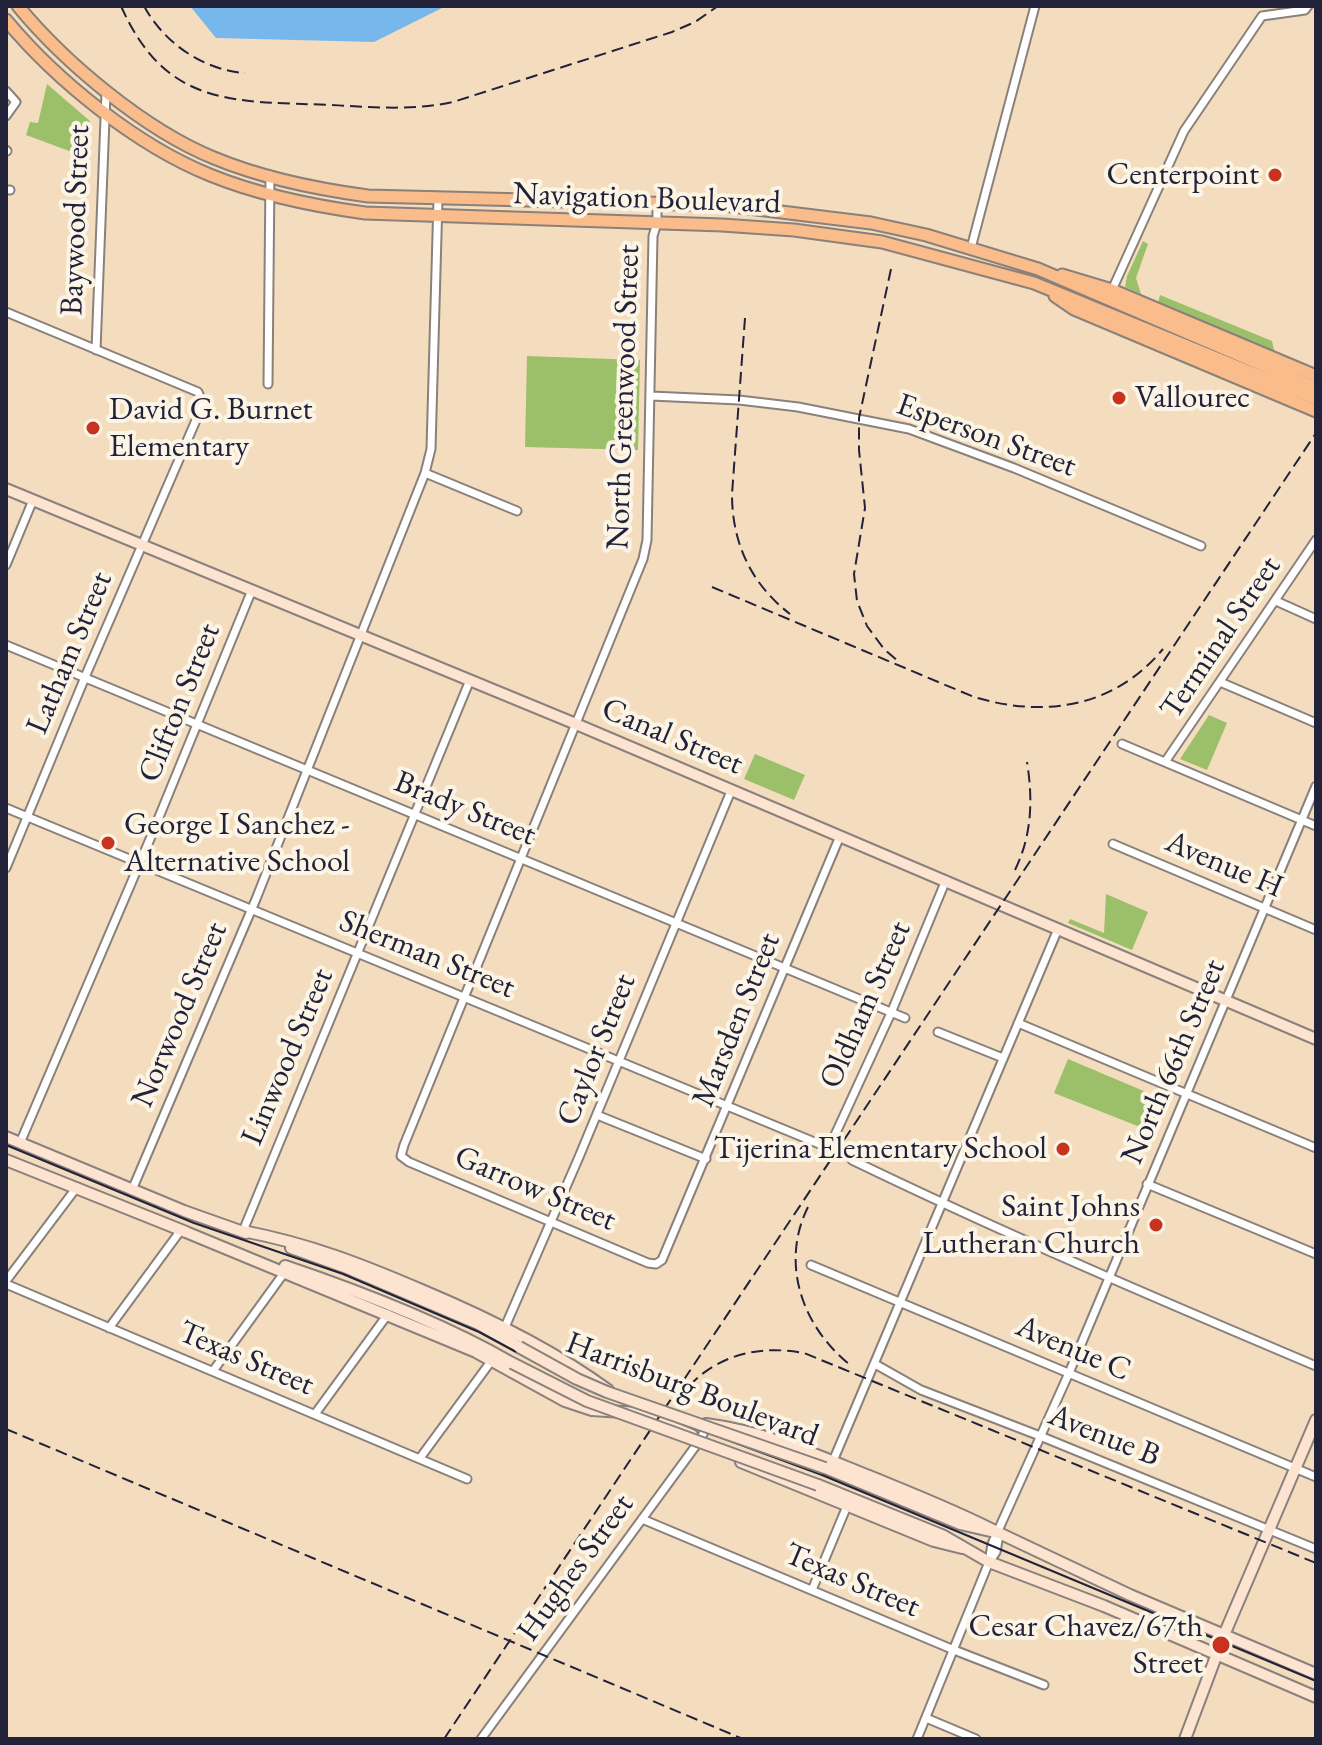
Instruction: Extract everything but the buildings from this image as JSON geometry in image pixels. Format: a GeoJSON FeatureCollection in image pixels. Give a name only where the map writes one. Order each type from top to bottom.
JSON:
{"type":"FeatureCollection","features":[{"type":"Feature","properties":{"kind":"main road","name":"Navigation Boulevard"},"geometry":{"type":"LineString","coordinates":[[18,6],[106,93],[177,139],[214,158],[270,175],[324,190],[368,196],[724,205],[871,223],[971,248],[1038,269],[1316,399]]}},
{"type":"Feature","properties":{"kind":"main road","name":"Navigation Boulevard"},"geometry":{"type":"LineString","coordinates":[[6,20],[104,114],[210,175],[270,194],[324,208],[438,217],[722,225],[794,230],[882,242],[1034,283],[1316,388]]}},
{"type":"Feature","properties":{"kind":"main road"},"geometry":{"type":"LineString","coordinates":[[722,225],[724,205]]}},
{"type":"Feature","properties":{"kind":"main road"},"geometry":{"type":"LineString","coordinates":[[971,248],[971,265]]}},
{"type":"Feature","properties":{"kind":"main road"},"geometry":{"type":"LineString","coordinates":[[1038,269],[1112,290],[1316,376]]}},
{"type":"Feature","properties":{"kind":"main road"},"geometry":{"type":"LineString","coordinates":[[1034,283],[1074,309],[1316,411]]}},
{"type":"Feature","properties":{"kind":"main road","name":"Canal Street"},"geometry":{"type":"LineString","coordinates":[[6,489],[576,724],[1316,1039]]}},
{"type":"Feature","properties":{"kind":"main road","name":"Harrisburg Boulevard"},"geometry":{"type":"LineString","coordinates":[[6,1137],[132,1190],[344,1267],[478,1324],[577,1379],[607,1392],[829,1465],[933,1514],[999,1533],[1130,1595],[1316,1674]]}},
{"type":"Feature","properties":{"kind":"main road","name":"Harrisburg Boulevard"},"geometry":{"type":"LineString","coordinates":[[6,1161],[181,1230],[338,1285],[474,1342],[587,1401],[818,1485],[944,1536],[989,1562],[1316,1697]]}},
{"type":"Feature","properties":{"kind":"main road"},"geometry":{"type":"LineString","coordinates":[[181,1230],[492,1360],[565,1401],[592,1410],[647,1415],[730,1457],[934,1541],[962,1548]]}},
{"type":"Feature","properties":{"kind":"main road"},"geometry":{"type":"LineString","coordinates":[[243,1231],[304,1244],[343,1257],[505,1327],[620,1397],[666,1415],[766,1435],[829,1465]]}},
{"type":"Feature","properties":{"kind":"main road"},"geometry":{"type":"LineString","coordinates":[[592,1410],[602,1386]]}},
{"type":"Feature","properties":{"kind":"main road"},"geometry":{"type":"LineString","coordinates":[[1185,1739],[1224,1635],[1316,1420]]}},
{"type":"Feature","properties":{"kind":"street"},"geometry":{"type":"LineString","coordinates":[[971,248],[1035,6]]}},
{"type":"Feature","properties":{"kind":"street"},"geometry":{"type":"LineString","coordinates":[[1112,290],[1184,131],[1262,16],[1305,10],[1308,6]]}},
{"type":"Feature","properties":{"kind":"street"},"geometry":{"type":"LineString","coordinates":[[6,91],[16,102],[6,116]]}},
{"type":"Feature","properties":{"kind":"street","name":"Baywood Street"},"geometry":{"type":"LineString","coordinates":[[96,350],[106,93]]}},
{"type":"Feature","properties":{"kind":"street"},"geometry":{"type":"LineString","coordinates":[[268,384],[270,175]]}},
{"type":"Feature","properties":{"kind":"street","name":"Norwood Street"},"geometry":{"type":"LineString","coordinates":[[132,1190],[252,909],[425,473],[431,449],[438,199]]}},
{"type":"Feature","properties":{"kind":"street","name":"North Greenwood Street"},"geometry":{"type":"LineString","coordinates":[[402,1151],[643,559],[647,540],[653,236],[657,223],[657,202]]}},
{"type":"Feature","properties":{"kind":"street"},"geometry":{"type":"LineString","coordinates":[[6,312],[96,350]]}},
{"type":"Feature","properties":{"kind":"street","name":"Latham Street"},"geometry":{"type":"LineString","coordinates":[[6,868],[202,410],[203,398],[198,392],[96,350]]}},
{"type":"Feature","properties":{"kind":"street","name":"Esperson Street"},"geometry":{"type":"LineString","coordinates":[[651,396],[739,400],[798,407],[909,429],[1014,468],[1201,546]]}},
{"type":"Feature","properties":{"kind":"street"},"geometry":{"type":"LineString","coordinates":[[425,473],[517,511]]}},
{"type":"Feature","properties":{"kind":"street"},"geometry":{"type":"LineString","coordinates":[[6,565],[33,500]]}},
{"type":"Feature","properties":{"kind":"street","name":"Terminal Street"},"geometry":{"type":"LineString","coordinates":[[1165,762],[1316,540]]}},
{"type":"Feature","properties":{"kind":"street","name":"Clifton Street"},"geometry":{"type":"LineString","coordinates":[[20,1143],[252,590]]}},
{"type":"Feature","properties":{"kind":"street"},"geometry":{"type":"LineString","coordinates":[[1276,601],[1316,619]]}},
{"type":"Feature","properties":{"kind":"street","name":"Brady Street"},"geometry":{"type":"LineString","coordinates":[[6,645],[905,1018]]}},
{"type":"Feature","properties":{"kind":"street","name":"Linwood Street"},"geometry":{"type":"LineString","coordinates":[[243,1231],[470,680]]}},
{"type":"Feature","properties":{"kind":"street"},"geometry":{"type":"LineString","coordinates":[[1220,682],[1316,723]]}},
{"type":"Feature","properties":{"kind":"street"},"geometry":{"type":"LineString","coordinates":[[1122,744],[1316,826]]}},
{"type":"Feature","properties":{"kind":"street","name":"North 66th Street"},"geometry":{"type":"LineString","coordinates":[[917,1739],[989,1562],[990,1549],[1069,1373],[1316,786]]}},
{"type":"Feature","properties":{"kind":"street","name":"Caylor Street"},"geometry":{"type":"LineString","coordinates":[[505,1327],[597,1115],[731,791]]}},
{"type":"Feature","properties":{"kind":"street","name":"Sherman Street"},"geometry":{"type":"LineString","coordinates":[[6,808],[829,1148]]}},
{"type":"Feature","properties":{"kind":"street","name":"Marsden Street"},"geometry":{"type":"LineString","coordinates":[[656,1264],[667,1253],[840,836]]}},
{"type":"Feature","properties":{"kind":"street","name":"Avenue H"},"geometry":{"type":"LineString","coordinates":[[1113,844],[1316,930]]}},
{"type":"Feature","properties":{"kind":"street","name":"Oldham Street"},"geometry":{"type":"LineString","coordinates":[[829,1148],[891,1013],[946,880]]}},
{"type":"Feature","properties":{"kind":"street"},"geometry":{"type":"LineString","coordinates":[[829,1465],[875,1364],[1058,929]]}},
{"type":"Feature","properties":{"kind":"street"},"geometry":{"type":"LineString","coordinates":[[1018,1023],[1316,1148]]}},
{"type":"Feature","properties":{"kind":"street"},"geometry":{"type":"LineString","coordinates":[[938,1032],[1003,1058]]}},
{"type":"Feature","properties":{"kind":"street"},"geometry":{"type":"LineString","coordinates":[[597,1115],[706,1159]]}},
{"type":"Feature","properties":{"kind":"street","name":"Garrow Street"},"geometry":{"type":"LineString","coordinates":[[402,1151],[401,1156],[409,1162],[656,1264]]}},
{"type":"Feature","properties":{"kind":"street"},"geometry":{"type":"LineString","coordinates":[[852,1160],[942,1204],[1316,1366]]}},
{"type":"Feature","properties":{"kind":"street"},"geometry":{"type":"LineString","coordinates":[[1147,1184],[1316,1254]]}},
{"type":"Feature","properties":{"kind":"street"},"geometry":{"type":"LineString","coordinates":[[6,1282],[77,1187]]}},
{"type":"Feature","properties":{"kind":"street"},"geometry":{"type":"LineString","coordinates":[[109,1328],[181,1230]]}},
{"type":"Feature","properties":{"kind":"street","name":"Avenue C"},"geometry":{"type":"LineString","coordinates":[[811,1265],[1316,1477]]}},
{"type":"Feature","properties":{"kind":"street"},"geometry":{"type":"LineString","coordinates":[[213,1371],[284,1273]]}},
{"type":"Feature","properties":{"kind":"street","name":"Texas Street"},"geometry":{"type":"LineString","coordinates":[[6,1282],[467,1479]]}},
{"type":"Feature","properties":{"kind":"street"},"geometry":{"type":"LineString","coordinates":[[315,1414],[388,1314]]}},
{"type":"Feature","properties":{"kind":"street"},"geometry":{"type":"LineString","coordinates":[[420,1458],[492,1360]]}},
{"type":"Feature","properties":{"kind":"street","name":"Avenue B"},"geometry":{"type":"LineString","coordinates":[[875,1364],[921,1390],[1316,1549]]}},
{"type":"Feature","properties":{"kind":"street","name":"Hughes Street"},"geometry":{"type":"LineString","coordinates":[[481,1739],[700,1440],[708,1424]]}},
{"type":"Feature","properties":{"kind":"street"},"geometry":{"type":"LineString","coordinates":[[812,1590],[847,1506]]}},
{"type":"Feature","properties":{"kind":"street","name":"Texas Street"},"geometry":{"type":"LineString","coordinates":[[642,1519],[1044,1685]]}},
{"type":"Feature","properties":{"kind":"street"},"geometry":{"type":"LineString","coordinates":[[926,1718],[976,1739]]}},
{"type":"Feature","properties":{"kind":"green space"},"geometry":{"type":"Polygon","coordinates":[[[47,84],[90,121],[88,158],[26,135],[30,122],[38,123],[47,84]]]}},
{"type":"Feature","properties":{"kind":"green space"},"geometry":{"type":"Polygon","coordinates":[[[1143,241],[1148,244],[1136,278],[1141,294],[1125,287],[1143,241]]]}},
{"type":"Feature","properties":{"kind":"green space"},"geometry":{"type":"Polygon","coordinates":[[[1160,295],[1272,341],[1274,350],[1270,352],[1158,303],[1160,295]]]}},
{"type":"Feature","properties":{"kind":"green space"},"geometry":{"type":"Polygon","coordinates":[[[527,356],[640,360],[638,450],[525,447],[527,356]]]}},
{"type":"Feature","properties":{"kind":"green space"},"geometry":{"type":"Polygon","coordinates":[[[1209,715],[1227,723],[1207,770],[1180,759],[1209,715]]]}},
{"type":"Feature","properties":{"kind":"green space"},"geometry":{"type":"Polygon","coordinates":[[[755,754],[805,775],[794,800],[744,779],[755,754]]]}},
{"type":"Feature","properties":{"kind":"green space"},"geometry":{"type":"Polygon","coordinates":[[[1106,894],[1148,912],[1132,950],[1068,923],[1070,919],[1104,933],[1106,894]]]}},
{"type":"Feature","properties":{"kind":"green space"},"geometry":{"type":"Polygon","coordinates":[[[1068,1059],[1165,1100],[1154,1125],[1140,1127],[1054,1093],[1068,1059]]]}},
{"type":"Feature","properties":{"kind":"water"},"geometry":{"type":"Polygon","coordinates":[[[190,6],[446,6],[374,42],[216,38],[190,6]]]}},
{"type":"Feature","properties":{"kind":"tram line"},"geometry":{"type":"LineString","coordinates":[[6,1145],[194,1223],[343,1274],[479,1332],[574,1383],[822,1475],[1316,1681]]}},
{"type":"Feature","properties":{"kind":"railway"},"geometry":{"type":"LineString","coordinates":[[121,6],[139,39],[159,64],[182,81],[206,92],[264,102],[392,108],[453,102],[672,32],[695,22],[718,6]]}},
{"type":"Feature","properties":{"kind":"railway"},"geometry":{"type":"LineString","coordinates":[[144,6],[162,32],[186,52],[214,66],[245,73]]}},
{"type":"Feature","properties":{"kind":"railway"},"geometry":{"type":"LineString","coordinates":[[891,269],[859,418],[865,508],[854,574],[857,601],[867,626],[884,649],[898,661]]}},
{"type":"Feature","properties":{"kind":"railway"},"geometry":{"type":"LineString","coordinates":[[745,318],[733,512],[746,561],[764,589],[790,614]]}},
{"type":"Feature","properties":{"kind":"railway"},"geometry":{"type":"LineString","coordinates":[[444,1739],[1316,433]]}},
{"type":"Feature","properties":{"kind":"railway"},"geometry":{"type":"LineString","coordinates":[[712,587],[974,697],[1026,707],[1052,707],[1100,696],[1144,669],[1163,649]]}},
{"type":"Feature","properties":{"kind":"railway"},"geometry":{"type":"LineString","coordinates":[[1015,870],[1025,844],[1030,817],[1027,762]]}},
{"type":"Feature","properties":{"kind":"railway"},"geometry":{"type":"LineString","coordinates":[[808,1207],[796,1250],[800,1292],[819,1331],[849,1364]]}},
{"type":"Feature","properties":{"kind":"railway"},"geometry":{"type":"LineString","coordinates":[[689,1386],[714,1366],[742,1354],[772,1350],[804,1353],[1316,1563]]}},
{"type":"Feature","properties":{"kind":"railway"},"geometry":{"type":"LineString","coordinates":[[6,1429],[743,1739]]}},
{"type":"Feature","properties":{"kind":"place","name":"Centerpoint"},"geometry":{"type":"Point","coordinates":[1275,175]}},
{"type":"Feature","properties":{"kind":"place","name":"Vallourec"},"geometry":{"type":"Point","coordinates":[1119,398]}},
{"type":"Feature","properties":{"kind":"place","name":"David G. Burnet Elementary"},"geometry":{"type":"Point","coordinates":[93,428]}},
{"type":"Feature","properties":{"kind":"place","name":"George I Sanchez - Alternative School"},"geometry":{"type":"Point","coordinates":[108,843]}},
{"type":"Feature","properties":{"kind":"place","name":"Tijerina Elementary School"},"geometry":{"type":"Point","coordinates":[1063,1149]}},
{"type":"Feature","properties":{"kind":"place","name":"Saint Johns Lutheran Church"},"geometry":{"type":"Point","coordinates":[1156,1225]}},
{"type":"Feature","properties":{"kind":"place","name":"Cesar Chavez/67th Street"},"geometry":{"type":"Point","coordinates":[1221,1645]}}]}
